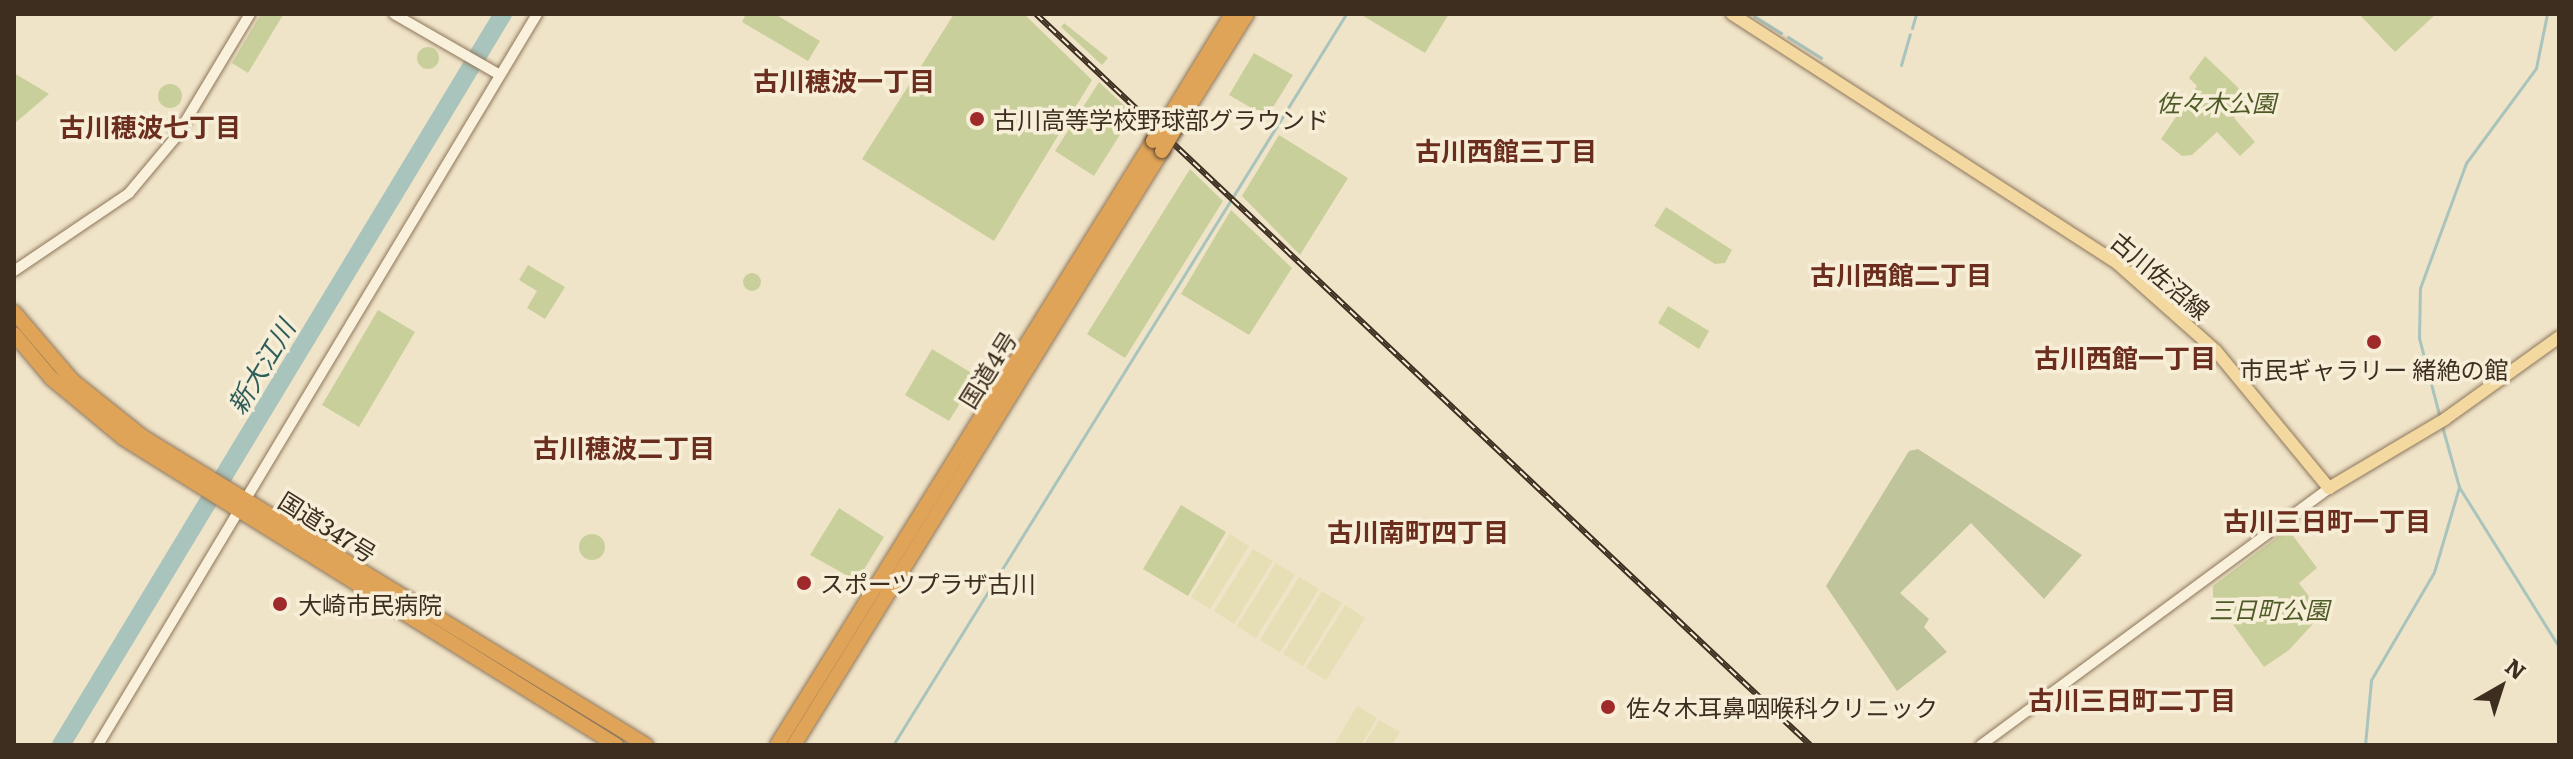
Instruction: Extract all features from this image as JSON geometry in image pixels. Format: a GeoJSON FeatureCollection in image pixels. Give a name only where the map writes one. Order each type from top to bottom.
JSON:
{"type":"FeatureCollection","features":[{"type":"Feature","properties":{"kind":"highway","name":"国道4号"},"geometry":{"type":"LineString","coordinates":[[1173,122],[1232,14]]}},
{"type":"Feature","properties":{"kind":"highway","name":"国道4号"},"geometry":{"type":"LineString","coordinates":[[777,745],[1173,122],[1247,14]]}},
{"type":"Feature","properties":{"kind":"highway","name":"国道4号"},"geometry":{"type":"LineString","coordinates":[[794,745],[1158,146]]}},
{"type":"Feature","properties":{"kind":"highway","name":"国道347号"},"geometry":{"type":"LineString","coordinates":[[14,312],[51,359],[106,410],[196,478]]}},
{"type":"Feature","properties":{"kind":"highway","name":"国道347号"},"geometry":{"type":"LineString","coordinates":[[14,334],[82,406],[227,498],[646,745]]}},
{"type":"Feature","properties":{"kind":"highway","name":"国道347号"},"geometry":{"type":"LineString","coordinates":[[242,506],[616,745]]}},
{"type":"Feature","properties":{"kind":"main road","name":"古川佐沼線"},"geometry":{"type":"LineString","coordinates":[[1732,14],[2117,263],[2216,351],[2329,488]]}},
{"type":"Feature","properties":{"kind":"main road"},"geometry":{"type":"LineString","coordinates":[[2329,488],[2440,422],[2558,335]]}},
{"type":"Feature","properties":{"kind":"street"},"geometry":{"type":"LineString","coordinates":[[14,271],[129,193],[176,137],[250,14]]}},
{"type":"Feature","properties":{"kind":"street"},"geometry":{"type":"LineString","coordinates":[[394,14],[500,75]]}},
{"type":"Feature","properties":{"kind":"street"},"geometry":{"type":"LineString","coordinates":[[98,745],[537,14]]}},
{"type":"Feature","properties":{"kind":"street"},"geometry":{"type":"LineString","coordinates":[[1981,745],[2329,488]]}},
{"type":"Feature","properties":{"kind":"shaded area"},"geometry":{"type":"Polygon","coordinates":[[[1230,534],[1249,546],[1210,609],[1191,597],[1230,534]]]}},
{"type":"Feature","properties":{"kind":"shaded area"},"geometry":{"type":"Polygon","coordinates":[[[1253,549],[1273,561],[1234,624],[1214,611],[1253,549]]]}},
{"type":"Feature","properties":{"kind":"shaded area"},"geometry":{"type":"Polygon","coordinates":[[[1276,563],[1295,575],[1256,638],[1237,626],[1276,563]]]}},
{"type":"Feature","properties":{"kind":"shaded area"},"geometry":{"type":"Polygon","coordinates":[[[1299,577],[1319,589],[1280,652],[1260,640],[1299,577]]]}},
{"type":"Feature","properties":{"kind":"shaded area"},"geometry":{"type":"Polygon","coordinates":[[[1322,591],[1342,603],[1303,666],[1283,654],[1322,591]]]}},
{"type":"Feature","properties":{"kind":"shaded area"},"geometry":{"type":"Polygon","coordinates":[[[1345,605],[1365,618],[1326,680],[1306,668],[1345,605]]]}},
{"type":"Feature","properties":{"kind":"shaded area"},"geometry":{"type":"Polygon","coordinates":[[[1357,706],[1377,718],[1361,745],[1334,745],[1357,706]]]}},
{"type":"Feature","properties":{"kind":"shaded area"},"geometry":{"type":"Polygon","coordinates":[[[1379,720],[1400,732],[1392,745],[1364,745],[1379,720]]]}},
{"type":"Feature","properties":{"kind":"green space"},"geometry":{"type":"Polygon","coordinates":[[[261,14],[283,15],[248,73],[232,63],[261,14]]]}},
{"type":"Feature","properties":{"kind":"green space"},"geometry":{"type":"Polygon","coordinates":[[[746,14],[775,14],[820,41],[808,61],[742,22],[746,14]]]}},
{"type":"Feature","properties":{"kind":"green space","name":"古川高等学校野球部グラウンド"},"geometry":{"type":"Polygon","coordinates":[[[954,14],[1024,14],[1092,80],[994,241],[862,159],[954,14]]]}},
{"type":"Feature","properties":{"kind":"green space"},"geometry":{"type":"Polygon","coordinates":[[[1360,14],[1449,14],[1425,53],[1360,14]]]}},
{"type":"Feature","properties":{"kind":"green space"},"geometry":{"type":"Polygon","coordinates":[[[2359,14],[2436,14],[2395,52],[2359,14]]]}},
{"type":"Feature","properties":{"kind":"green space"},"geometry":{"type":"Polygon","coordinates":[[[1064,23],[1108,58],[1102,65],[1061,27],[1064,23]]]}},
{"type":"Feature","properties":{"kind":"green space"},"geometry":{"type":"Polygon","coordinates":[[[428,47],[436,50],[439,58],[436,66],[428,69],[420,66],[417,58],[420,50],[428,47]]]}},
{"type":"Feature","properties":{"kind":"green space"},"geometry":{"type":"Polygon","coordinates":[[[1254,53],[1293,75],[1267,117],[1229,95],[1254,53]]]}},
{"type":"Feature","properties":{"kind":"green space","name":"佐々木公園"},"geometry":{"type":"Polygon","coordinates":[[[2205,56],[2248,97],[2234,118],[2255,142],[2240,156],[2217,132],[2192,155],[2182,156],[2161,139],[2197,86],[2189,78],[2205,56]]]}},
{"type":"Feature","properties":{"kind":"green space"},"geometry":{"type":"Polygon","coordinates":[[[14,73],[49,94],[14,124],[14,73]]]}},
{"type":"Feature","properties":{"kind":"green space"},"geometry":{"type":"Polygon","coordinates":[[[1099,82],[1133,114],[1094,176],[1055,151],[1099,82]]]}},
{"type":"Feature","properties":{"kind":"green space"},"geometry":{"type":"Polygon","coordinates":[[[170,84],[179,87],[182,96],[179,105],[170,108],[161,105],[158,96],[161,87],[170,84]]]}},
{"type":"Feature","properties":{"kind":"green space"},"geometry":{"type":"Polygon","coordinates":[[[1279,135],[1348,178],[1300,255],[1242,196],[1279,135]]]}},
{"type":"Feature","properties":{"kind":"green space"},"geometry":{"type":"Polygon","coordinates":[[[1190,169],[1223,201],[1125,358],[1087,334],[1190,169]]]}},
{"type":"Feature","properties":{"kind":"green space"},"geometry":{"type":"Polygon","coordinates":[[[1666,207],[1732,250],[1725,263],[1715,264],[1654,226],[1666,207]]]}},
{"type":"Feature","properties":{"kind":"green space"},"geometry":{"type":"Polygon","coordinates":[[[1231,210],[1292,268],[1249,335],[1181,294],[1231,210]]]}},
{"type":"Feature","properties":{"kind":"green space"},"geometry":{"type":"Polygon","coordinates":[[[528,265],[565,287],[545,319],[527,308],[537,291],[519,280],[528,265]]]}},
{"type":"Feature","properties":{"kind":"green space"},"geometry":{"type":"Polygon","coordinates":[[[748,273],[756,273],[761,282],[759,289],[748,291],[743,286],[743,278],[748,273]]]}},
{"type":"Feature","properties":{"kind":"green space"},"geometry":{"type":"Polygon","coordinates":[[[1668,306],[1709,331],[1699,349],[1658,323],[1668,306]]]}},
{"type":"Feature","properties":{"kind":"green space"},"geometry":{"type":"Polygon","coordinates":[[[378,310],[415,332],[359,427],[322,405],[378,310]]]}},
{"type":"Feature","properties":{"kind":"green space"},"geometry":{"type":"Polygon","coordinates":[[[932,349],[970,372],[967,392],[949,421],[905,395],[932,349]]]}},
{"type":"Feature","properties":{"kind":"green space"},"geometry":{"type":"Polygon","coordinates":[[[1918,449],[2082,555],[2044,599],[1971,523],[1900,593],[1929,619],[1924,627],[1947,652],[1897,691],[1826,586],[1909,451],[1918,449]]]}},
{"type":"Feature","properties":{"kind":"green space"},"geometry":{"type":"Polygon","coordinates":[[[1181,505],[1226,532],[1188,596],[1143,569],[1181,505]]]}},
{"type":"Feature","properties":{"kind":"green space"},"geometry":{"type":"Polygon","coordinates":[[[839,508],[884,537],[857,581],[810,555],[839,508]]]}},
{"type":"Feature","properties":{"kind":"green space","name":"三日町公園"},"geometry":{"type":"Polygon","coordinates":[[[2288,529],[2317,568],[2299,583],[2322,614],[2289,650],[2264,667],[2213,597],[2213,586],[2288,529]]]}},
{"type":"Feature","properties":{"kind":"green space"},"geometry":{"type":"Polygon","coordinates":[[[592,534],[601,538],[605,547],[601,556],[592,560],[583,556],[579,547],[583,538],[592,534]]]}},
{"type":"Feature","properties":{"kind":"waterway","name":"新大江川"},"geometry":{"type":"LineString","coordinates":[[61,745],[503,14]]}},
{"type":"Feature","properties":{"kind":"waterway"},"geometry":{"type":"LineString","coordinates":[[893,745],[1346,14]]}},
{"type":"Feature","properties":{"kind":"waterway"},"geometry":{"type":"LineString","coordinates":[[1912,28],[1916,14]]}},
{"type":"Feature","properties":{"kind":"waterway"},"geometry":{"type":"LineString","coordinates":[[2440,418],[2419,338],[2420,288],[2466,163],[2536,68],[2547,14]]}},
{"type":"Feature","properties":{"kind":"waterway"},"geometry":{"type":"LineString","coordinates":[[1754,16],[1781,33]]}},
{"type":"Feature","properties":{"kind":"waterway"},"geometry":{"type":"LineString","coordinates":[[1901,65],[1910,34]]}},
{"type":"Feature","properties":{"kind":"waterway"},"geometry":{"type":"LineString","coordinates":[[1788,37],[1821,58]]}},
{"type":"Feature","properties":{"kind":"waterway"},"geometry":{"type":"LineString","coordinates":[[2442,426],[2459,487],[2559,647]]}},
{"type":"Feature","properties":{"kind":"waterway"},"geometry":{"type":"LineString","coordinates":[[2365,745],[2371,680],[2434,572],[2459,487]]}},
{"type":"Feature","properties":{"kind":"railway"},"geometry":{"type":"LineString","coordinates":[[1036,14],[1810,745]]}},
{"type":"Feature","properties":{"kind":"place","name":"古川高等学校野球部グラウンド"},"geometry":{"type":"Point","coordinates":[977,119]}},
{"type":"Feature","properties":{"kind":"place","name":"市民ギャラリー 緒絶の館"},"geometry":{"type":"Point","coordinates":[2374,342]}},
{"type":"Feature","properties":{"kind":"place","name":"スポーツプラザ古川"},"geometry":{"type":"Point","coordinates":[804,583]}},
{"type":"Feature","properties":{"kind":"place","name":"大崎市民病院"},"geometry":{"type":"Point","coordinates":[280,604]}},
{"type":"Feature","properties":{"kind":"place","name":"佐々木耳鼻咽喉科クリニック"},"geometry":{"type":"Point","coordinates":[1608,707]}},
{"type":"Feature","properties":{"kind":"district","name":"古川穂波一丁目"},"geometry":{"type":"Point","coordinates":[844,80]}},
{"type":"Feature","properties":{"kind":"district","name":"古川穂波七丁目"},"geometry":{"type":"Point","coordinates":[150,126]}},
{"type":"Feature","properties":{"kind":"district","name":"古川西館三丁目"},"geometry":{"type":"Point","coordinates":[1506,150]}},
{"type":"Feature","properties":{"kind":"district","name":"古川西館二丁目"},"geometry":{"type":"Point","coordinates":[1901,274]}},
{"type":"Feature","properties":{"kind":"district","name":"古川西館一丁目"},"geometry":{"type":"Point","coordinates":[2125,357]}},
{"type":"Feature","properties":{"kind":"district","name":"古川穂波二丁目"},"geometry":{"type":"Point","coordinates":[624,447]}},
{"type":"Feature","properties":{"kind":"district","name":"古川三日町一丁目"},"geometry":{"type":"Point","coordinates":[2327,520]}},
{"type":"Feature","properties":{"kind":"district","name":"古川南町四丁目"},"geometry":{"type":"Point","coordinates":[1418,531]}},
{"type":"Feature","properties":{"kind":"district","name":"古川三日町二丁目"},"geometry":{"type":"Point","coordinates":[2132,699]}}]}
